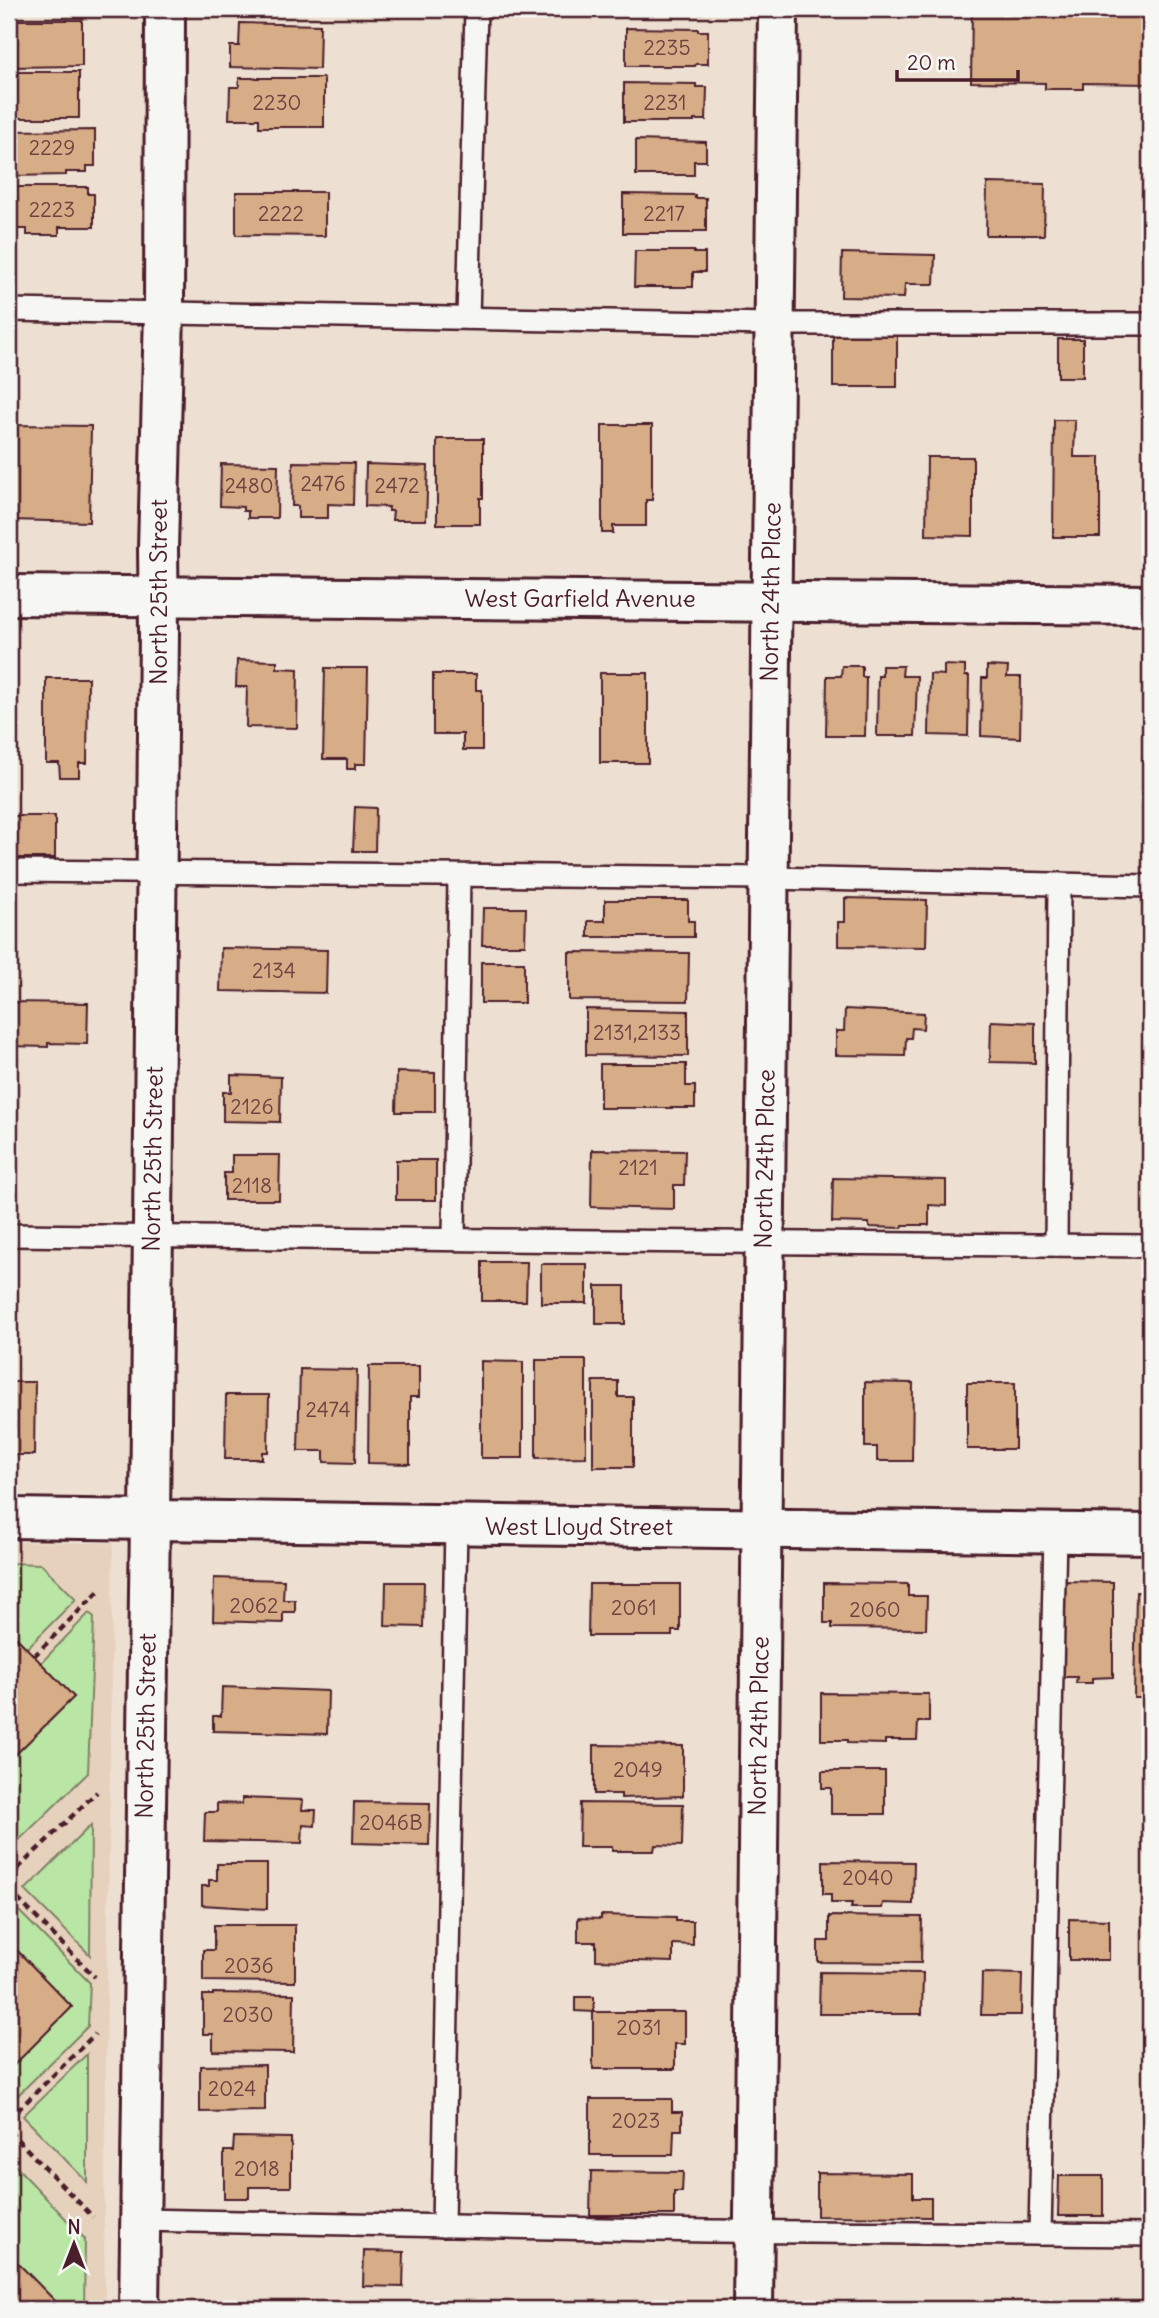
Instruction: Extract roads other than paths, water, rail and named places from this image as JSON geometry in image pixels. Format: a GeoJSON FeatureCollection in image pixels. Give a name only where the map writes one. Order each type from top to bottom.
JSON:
{"type":"FeatureCollection","features":[{"type":"Feature","properties":{"kind":"street","name":"North 25th Street"},"geometry":{"type":"LineString","coordinates":[[139,2309],[150,1520],[158,596],[164,312],[165,9]]}},
{"type":"Feature","properties":{"kind":"street","name":"North 24th Place"},"geometry":{"type":"LineString","coordinates":[[753,2309],[778,9]]}},
{"type":"Feature","properties":{"kind":"street","name":"West Garfield Avenue"},"geometry":{"type":"LineString","coordinates":[[9,595],[1150,605]]}},
{"type":"Feature","properties":{"kind":"street","name":"West Lloyd Street"},"geometry":{"type":"LineString","coordinates":[[9,1518],[1150,1534]]}},
{"type":"Feature","properties":{"kind":"lane"},"geometry":{"type":"LineString","coordinates":[[468,318],[476,9]]}},
{"type":"Feature","properties":{"kind":"lane"},"geometry":{"type":"LineString","coordinates":[[9,310],[774,324],[1150,324]]}},
{"type":"Feature","properties":{"kind":"lane"},"geometry":{"type":"LineString","coordinates":[[9,871],[768,878],[1150,886]]}},
{"type":"Feature","properties":{"kind":"lane"},"geometry":{"type":"LineString","coordinates":[[454,1239],[459,876]]}},
{"type":"Feature","properties":{"kind":"lane"},"geometry":{"type":"LineString","coordinates":[[1056,1245],[1059,884]]}},
{"type":"Feature","properties":{"kind":"lane"},"geometry":{"type":"LineString","coordinates":[[9,1235],[1150,1246]]}},
{"type":"Feature","properties":{"kind":"lane"},"geometry":{"type":"LineString","coordinates":[[443,2226],[456,1526]]}},
{"type":"Feature","properties":{"kind":"lane"},"geometry":{"type":"LineString","coordinates":[[1040,2234],[1055,1533]]}},
{"type":"Feature","properties":{"kind":"lane"},"geometry":{"type":"LineString","coordinates":[[139,2220],[754,2232],[1150,2235]]}}]}
